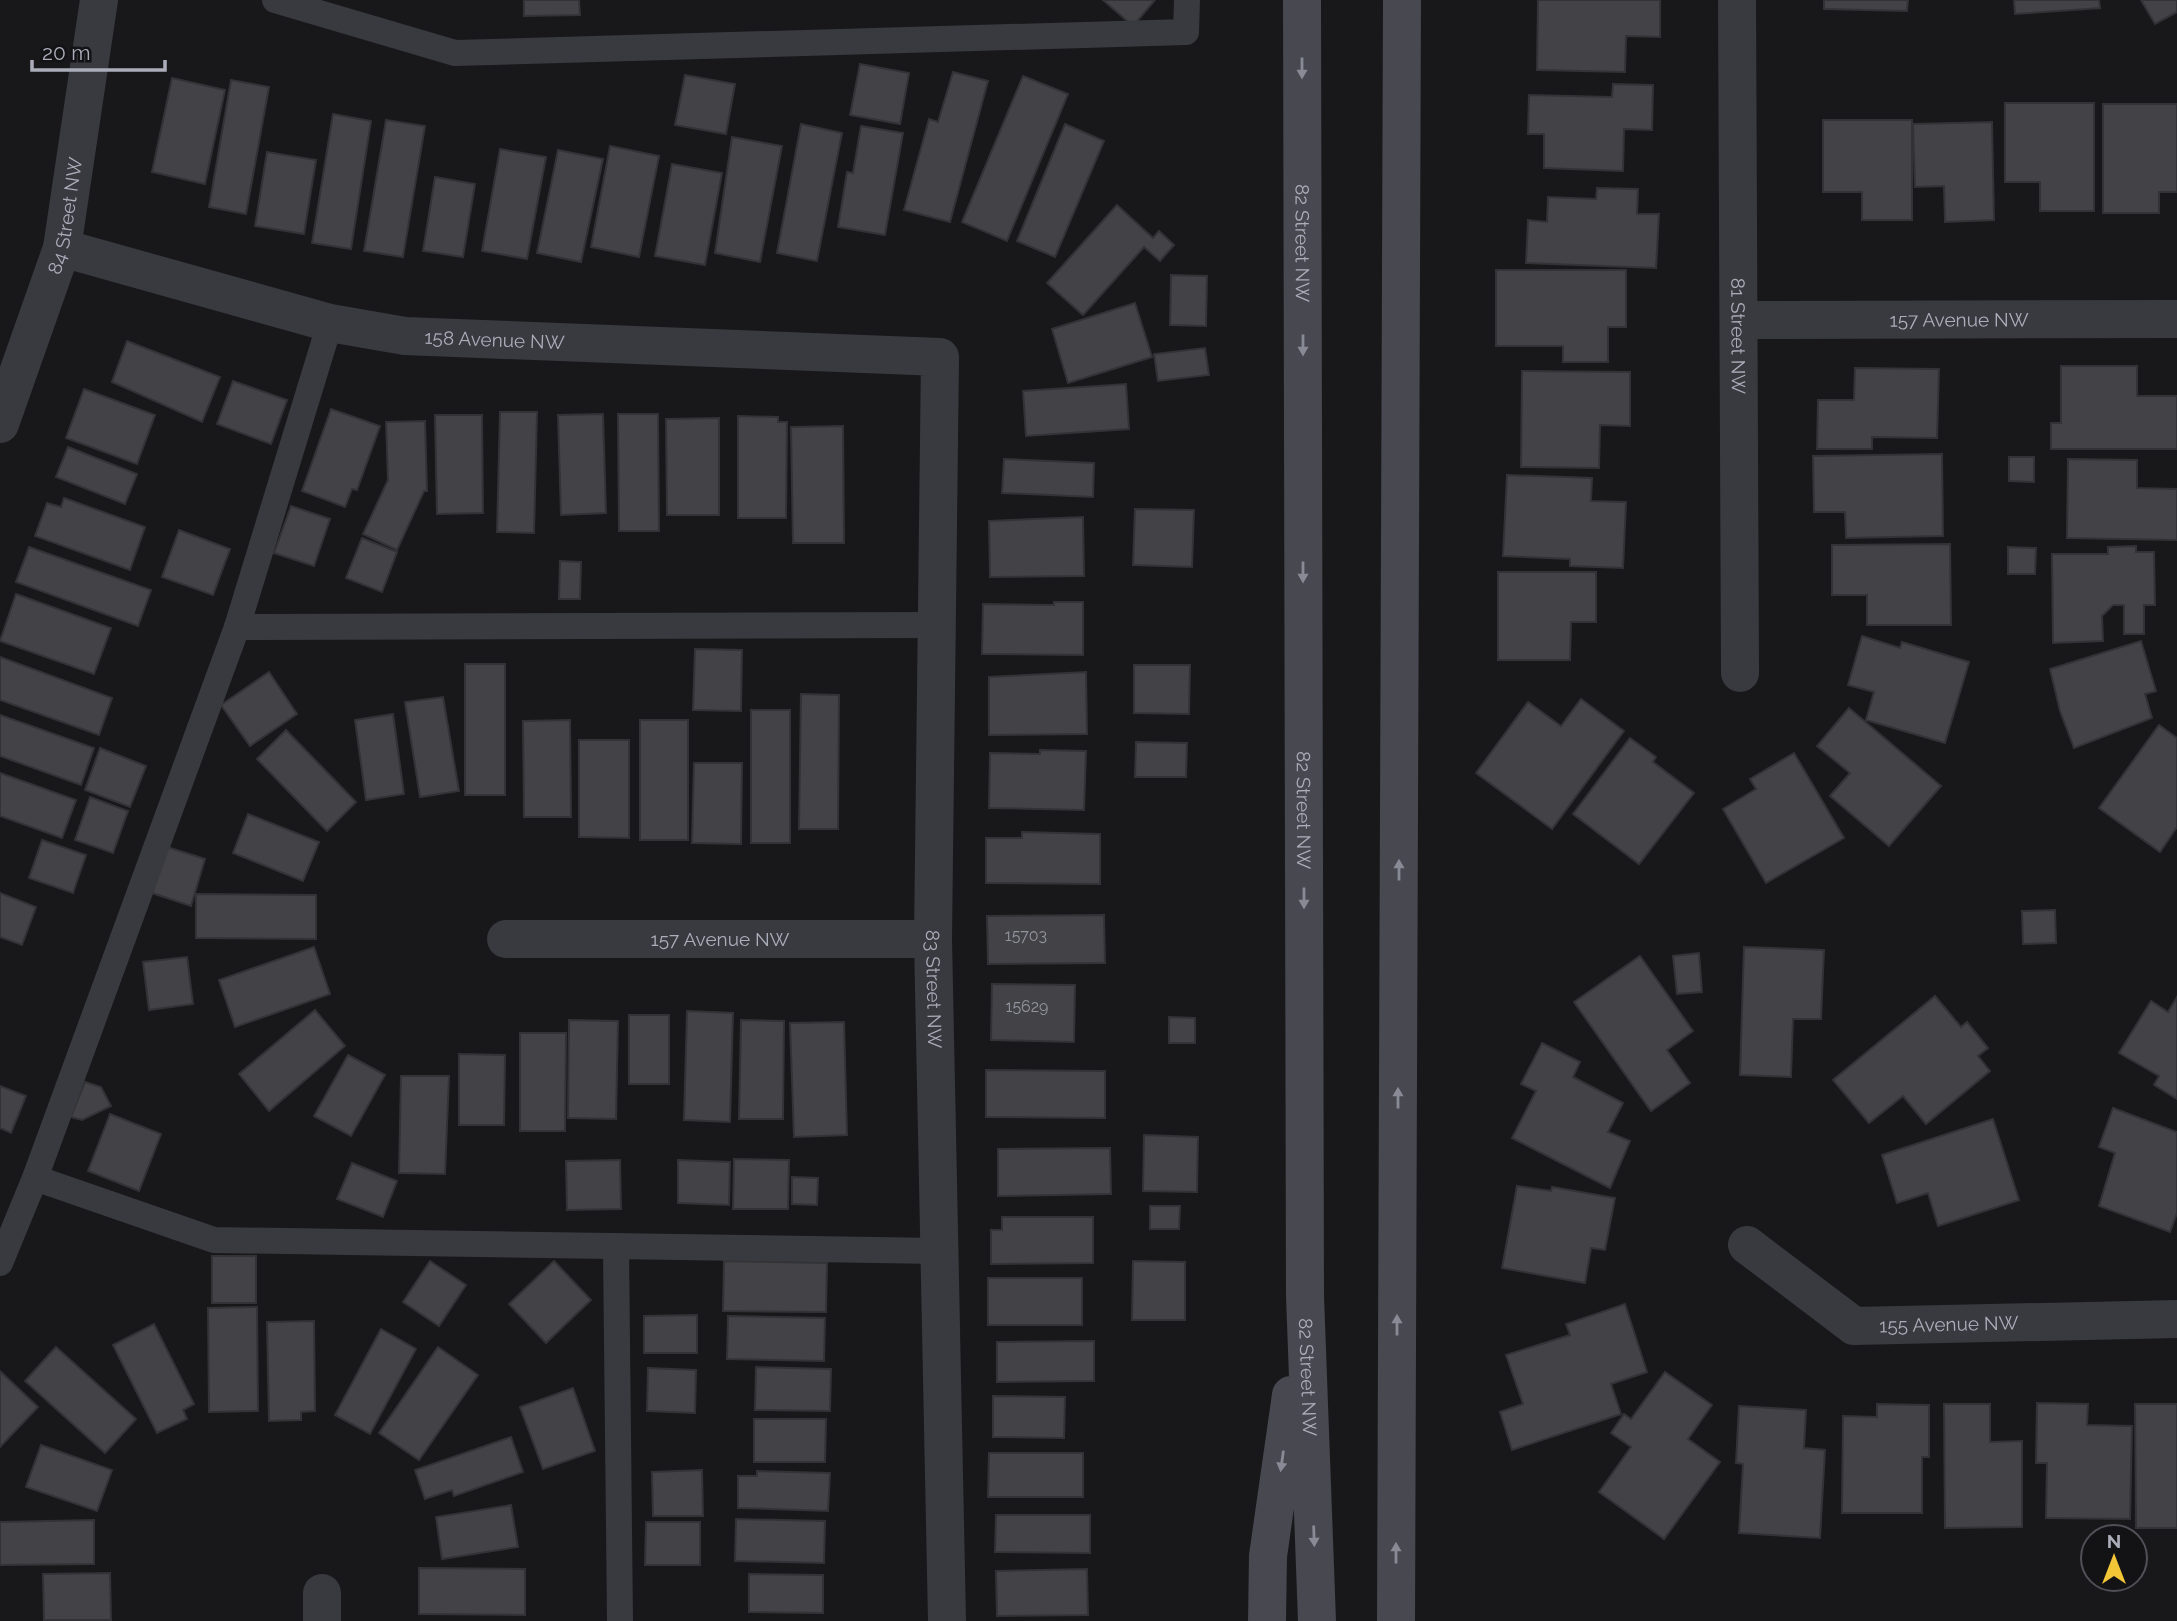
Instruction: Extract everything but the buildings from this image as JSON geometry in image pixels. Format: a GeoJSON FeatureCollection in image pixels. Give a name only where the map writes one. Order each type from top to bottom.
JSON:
{"type":"FeatureCollection","features":[{"type":"Feature","properties":{"kind":"main road","name":"82 Street NW"},"geometry":{"type":"LineString","coordinates":[[1302,0],[1305,1296],[1317,1621]]}},
{"type":"Feature","properties":{"kind":"main road"},"geometry":{"type":"LineString","coordinates":[[1396,1621],[1402,0]]}},
{"type":"Feature","properties":{"kind":"main road"},"geometry":{"type":"LineString","coordinates":[[1267,1621],[1268,1556],[1305,1296]]}},
{"type":"Feature","properties":{"kind":"street","name":"84 Street NW"},"geometry":{"type":"LineString","coordinates":[[0,424],[62,248],[99,0]]}},
{"type":"Feature","properties":{"kind":"street","name":"81 Street NW"},"geometry":{"type":"LineString","coordinates":[[1737,0],[1740,673]]}},
{"type":"Feature","properties":{"kind":"street","name":"158 Avenue NW"},"geometry":{"type":"LineString","coordinates":[[62,248],[330,323],[405,336],[940,358]]}},
{"type":"Feature","properties":{"kind":"street","name":"157 Avenue NW"},"geometry":{"type":"LineString","coordinates":[[1740,320],[2177,319]]}},
{"type":"Feature","properties":{"kind":"street","name":"83 Street NW"},"geometry":{"type":"LineString","coordinates":[[940,358],[933,939],[947,1621]]}},
{"type":"Feature","properties":{"kind":"street","name":"157 Avenue NW"},"geometry":{"type":"LineString","coordinates":[[506,939],[933,939]]}},
{"type":"Feature","properties":{"kind":"street","name":"155 Avenue NW"},"geometry":{"type":"LineString","coordinates":[[1747,1245],[1854,1326],[2177,1319]]}},
{"type":"Feature","properties":{"kind":"lane"},"geometry":{"type":"LineString","coordinates":[[275,0],[455,53],[1186,33],[1187,0]]}},
{"type":"Feature","properties":{"kind":"lane"},"geometry":{"type":"LineString","coordinates":[[0,1263],[35,1178],[237,627],[330,323]]}},
{"type":"Feature","properties":{"kind":"lane"},"geometry":{"type":"LineString","coordinates":[[237,627],[937,625]]}},
{"type":"Feature","properties":{"kind":"lane"},"geometry":{"type":"LineString","coordinates":[[35,1178],[214,1240],[940,1251]]}},
{"type":"Feature","properties":{"kind":"lane"},"geometry":{"type":"LineString","coordinates":[[616,1248],[620,1621]]}}]}
